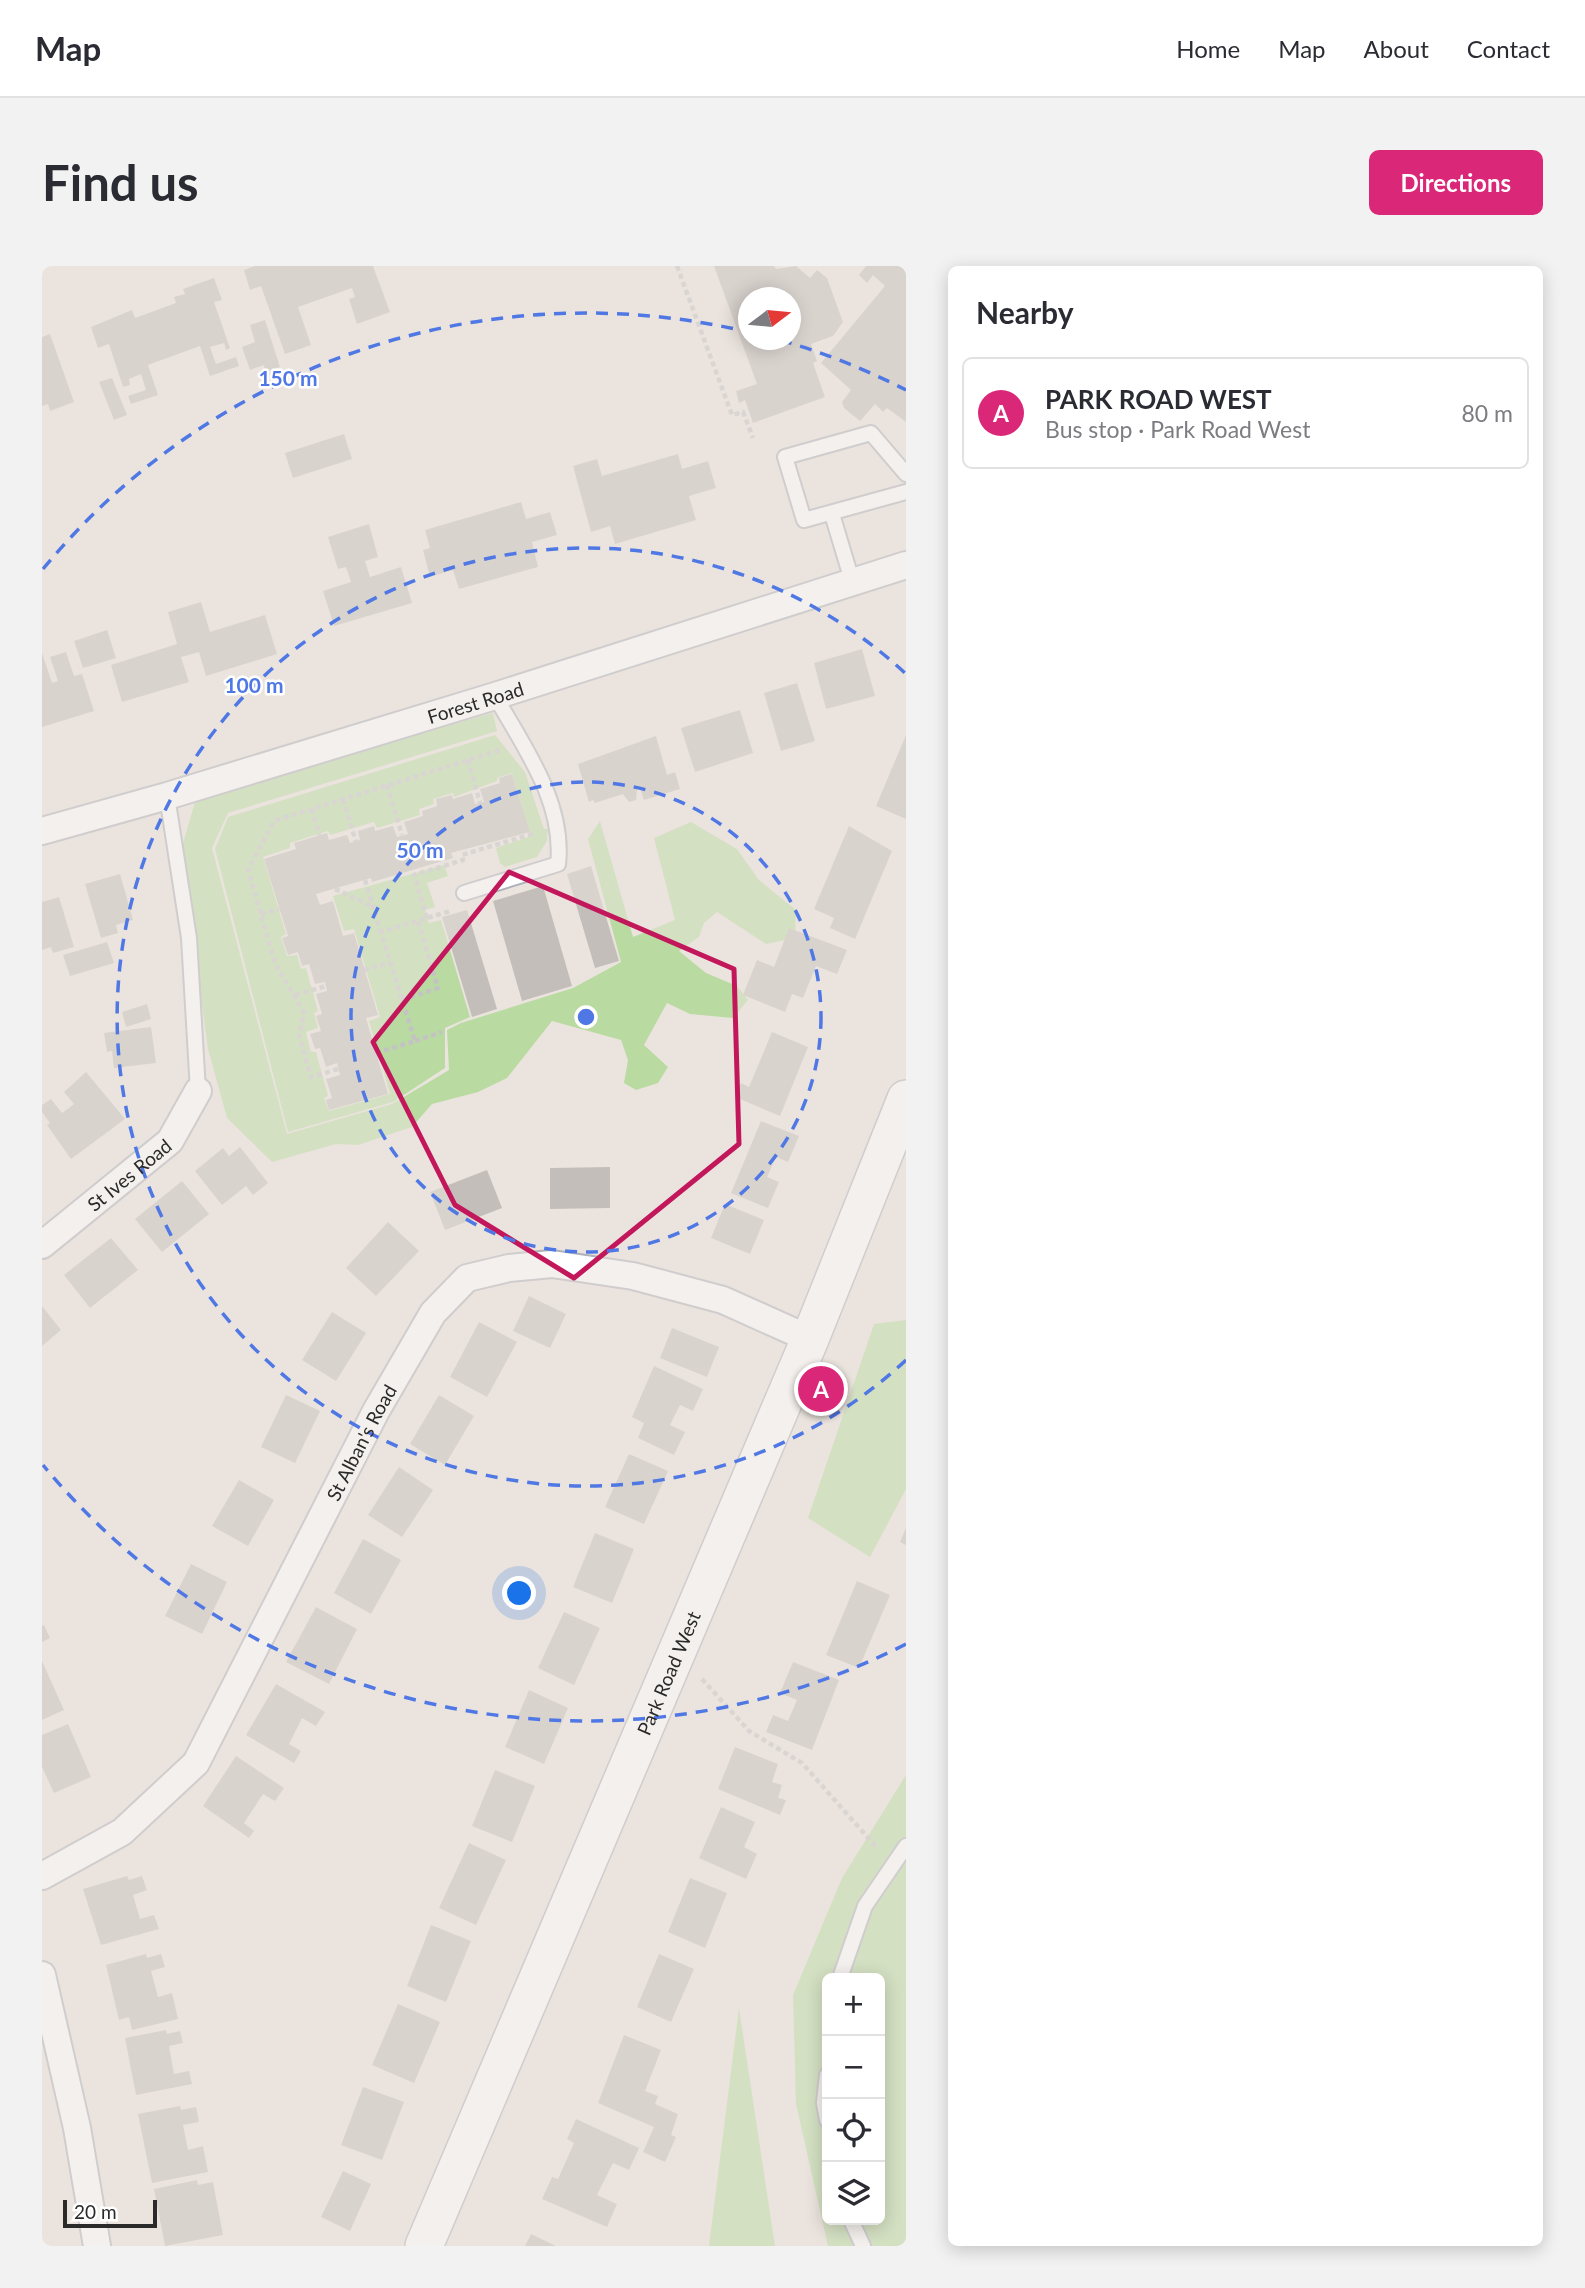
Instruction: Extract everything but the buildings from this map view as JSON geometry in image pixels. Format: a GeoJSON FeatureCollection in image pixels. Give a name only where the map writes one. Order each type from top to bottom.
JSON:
{"type":"FeatureCollection","features":[{"type":"Feature","properties":{"kind":"street","name":"Forest Road"},"geometry":{"type":"LineString","coordinates":[[42,831],[167,796],[495,696],[906,565]]}},
{"type":"Feature","properties":{"kind":"street","name":"St Ives Road"},"geometry":{"type":"LineString","coordinates":[[42,1245],[170,1141],[198,1091]]}},
{"type":"Feature","properties":{"kind":"street","name":"Park Road West"},"geometry":{"type":"LineString","coordinates":[[424,2246],[810,1339],[906,1099]]}},
{"type":"Feature","properties":{"kind":"street","name":"St Alban's Road"},"geometry":{"type":"LineString","coordinates":[[42,1875],[121,1832],[196,1763],[376,1411],[433,1313],[467,1278],[509,1268],[552,1264],[633,1276],[723,1300],[810,1339]]}},
{"type":"Feature","properties":{"kind":"street"},"geometry":{"type":"LineString","coordinates":[[42,1976],[77,2128],[97,2246]]}},
{"type":"Feature","properties":{"kind":"lane"},"geometry":{"type":"LineString","coordinates":[[906,474],[871,433],[785,457],[804,520],[906,492]]}},
{"type":"Feature","properties":{"kind":"lane"},"geometry":{"type":"LineString","coordinates":[[832,514],[853,584]]}},
{"type":"Feature","properties":{"kind":"lane"},"geometry":{"type":"LineString","coordinates":[[464,893],[558,864],[560,844],[543,780],[495,696]]}},
{"type":"Feature","properties":{"kind":"lane"},"geometry":{"type":"LineString","coordinates":[[167,796],[189,938],[198,1091]]}},
{"type":"Feature","properties":{"kind":"lane"},"geometry":{"type":"LineString","coordinates":[[842,1973],[865,1906],[906,1846]]}},
{"type":"Feature","properties":{"kind":"lane"},"geometry":{"type":"LineString","coordinates":[[853,2225],[863,2246]]}},
{"type":"Feature","properties":{"kind":"path"},"geometry":{"type":"LineString","coordinates":[[677,266],[732,415],[743,412],[753,438]]}},
{"type":"Feature","properties":{"kind":"path"},"geometry":{"type":"LineString","coordinates":[[338,1069],[311,1077],[299,1035],[304,1013],[275,962],[248,870],[274,821],[522,743]]}},
{"type":"Feature","properties":{"kind":"path"},"geometry":{"type":"LineString","coordinates":[[468,760],[480,803]]}},
{"type":"Feature","properties":{"kind":"path"},"geometry":{"type":"LineString","coordinates":[[387,785],[402,835]]}},
{"type":"Feature","properties":{"kind":"path"},"geometry":{"type":"LineString","coordinates":[[343,799],[356,842]]}},
{"type":"Feature","properties":{"kind":"path"},"geometry":{"type":"LineString","coordinates":[[312,809],[319,835]]}},
{"type":"Feature","properties":{"kind":"path"},"geometry":{"type":"LineString","coordinates":[[427,918],[413,873],[463,860],[462,856],[490,844],[536,832]]}},
{"type":"Feature","properties":{"kind":"path"},"geometry":{"type":"LineString","coordinates":[[365,880],[415,1041]]}},
{"type":"Feature","properties":{"kind":"path"},"geometry":{"type":"LineString","coordinates":[[335,889],[373,906]]}},
{"type":"Feature","properties":{"kind":"path"},"geometry":{"type":"LineString","coordinates":[[381,932],[460,908]]}},
{"type":"Feature","properties":{"kind":"path"},"geometry":{"type":"LineString","coordinates":[[261,914],[279,909]]}},
{"type":"Feature","properties":{"kind":"path"},"geometry":{"type":"LineString","coordinates":[[402,1000],[438,988],[418,921]]}},
{"type":"Feature","properties":{"kind":"path"},"geometry":{"type":"LineString","coordinates":[[364,970],[390,963]]}},
{"type":"Feature","properties":{"kind":"path"},"geometry":{"type":"LineString","coordinates":[[295,995],[326,986]]}},
{"type":"Feature","properties":{"kind":"path"},"geometry":{"type":"LineString","coordinates":[[376,1053],[442,1032]]}},
{"type":"Feature","properties":{"kind":"path"},"geometry":{"type":"LineString","coordinates":[[677,1651],[749,1731],[802,1763],[893,1865]]}},
{"type":"Feature","properties":{"kind":"highlighted area"},"geometry":{"type":"Polygon","coordinates":[[[509,872],[734,969],[739,1144],[574,1278],[455,1205],[373,1042],[509,872]]]}},
{"type":"Feature","properties":{"kind":"green space"},"geometry":{"type":"Polygon","coordinates":[[[493,713],[497,731],[228,813],[212,848],[287,1134],[392,1104],[449,1070],[447,1030],[461,1023],[573,988],[621,962],[588,839],[600,821],[633,937],[675,920],[654,838],[691,822],[737,849],[759,880],[796,910],[795,938],[766,944],[717,912],[704,923],[699,937],[679,951],[706,973],[737,986],[748,1000],[733,1018],[690,1014],[667,1003],[644,1045],[668,1067],[658,1083],[636,1090],[624,1083],[628,1060],[621,1040],[552,1021],[507,1078],[478,1092],[432,1104],[412,1127],[358,1145],[336,1144],[272,1162],[227,1118],[208,1049],[181,850],[197,795],[493,713]]]}},
{"type":"Feature","properties":{"kind":"green space"},"geometry":{"type":"Polygon","coordinates":[[[495,735],[525,772],[544,829],[548,829],[547,841],[537,857],[505,867],[500,863],[496,848],[531,836],[512,773],[454,797],[453,793],[433,799],[434,804],[419,809],[420,815],[377,828],[374,822],[330,835],[328,831],[290,843],[290,848],[263,857],[286,934],[281,937],[287,956],[297,955],[301,969],[306,968],[318,1011],[314,1013],[318,1028],[306,1032],[311,1052],[316,1052],[328,1096],[324,1098],[329,1111],[390,1094],[369,1021],[380,1017],[354,929],[344,931],[333,896],[444,865],[448,876],[427,883],[435,907],[425,910],[429,923],[441,920],[470,1017],[445,1028],[445,1068],[393,1102],[288,1132],[215,849],[228,817],[495,735]]]}},
{"type":"Feature","properties":{"kind":"green space"},"geometry":{"type":"Polygon","coordinates":[[[906,1320],[906,1489],[870,1557],[808,1518],[874,1324],[906,1320]]]}},
{"type":"Feature","properties":{"kind":"green space"},"geometry":{"type":"Polygon","coordinates":[[[906,1775],[906,2246],[828,2246],[823,2225],[885,2225],[885,1973],[822,1973],[822,2219],[796,2104],[793,1995],[842,1878],[906,1775]]]}},
{"type":"Feature","properties":{"kind":"green space"},"geometry":{"type":"Polygon","coordinates":[[[739,2008],[775,2246],[709,2246],[739,2008]]]}},
{"type":"Feature","properties":{"kind":"place","name":"PARK ROAD WEST"},"geometry":{"type":"Point","coordinates":[821,1389]}}]}
